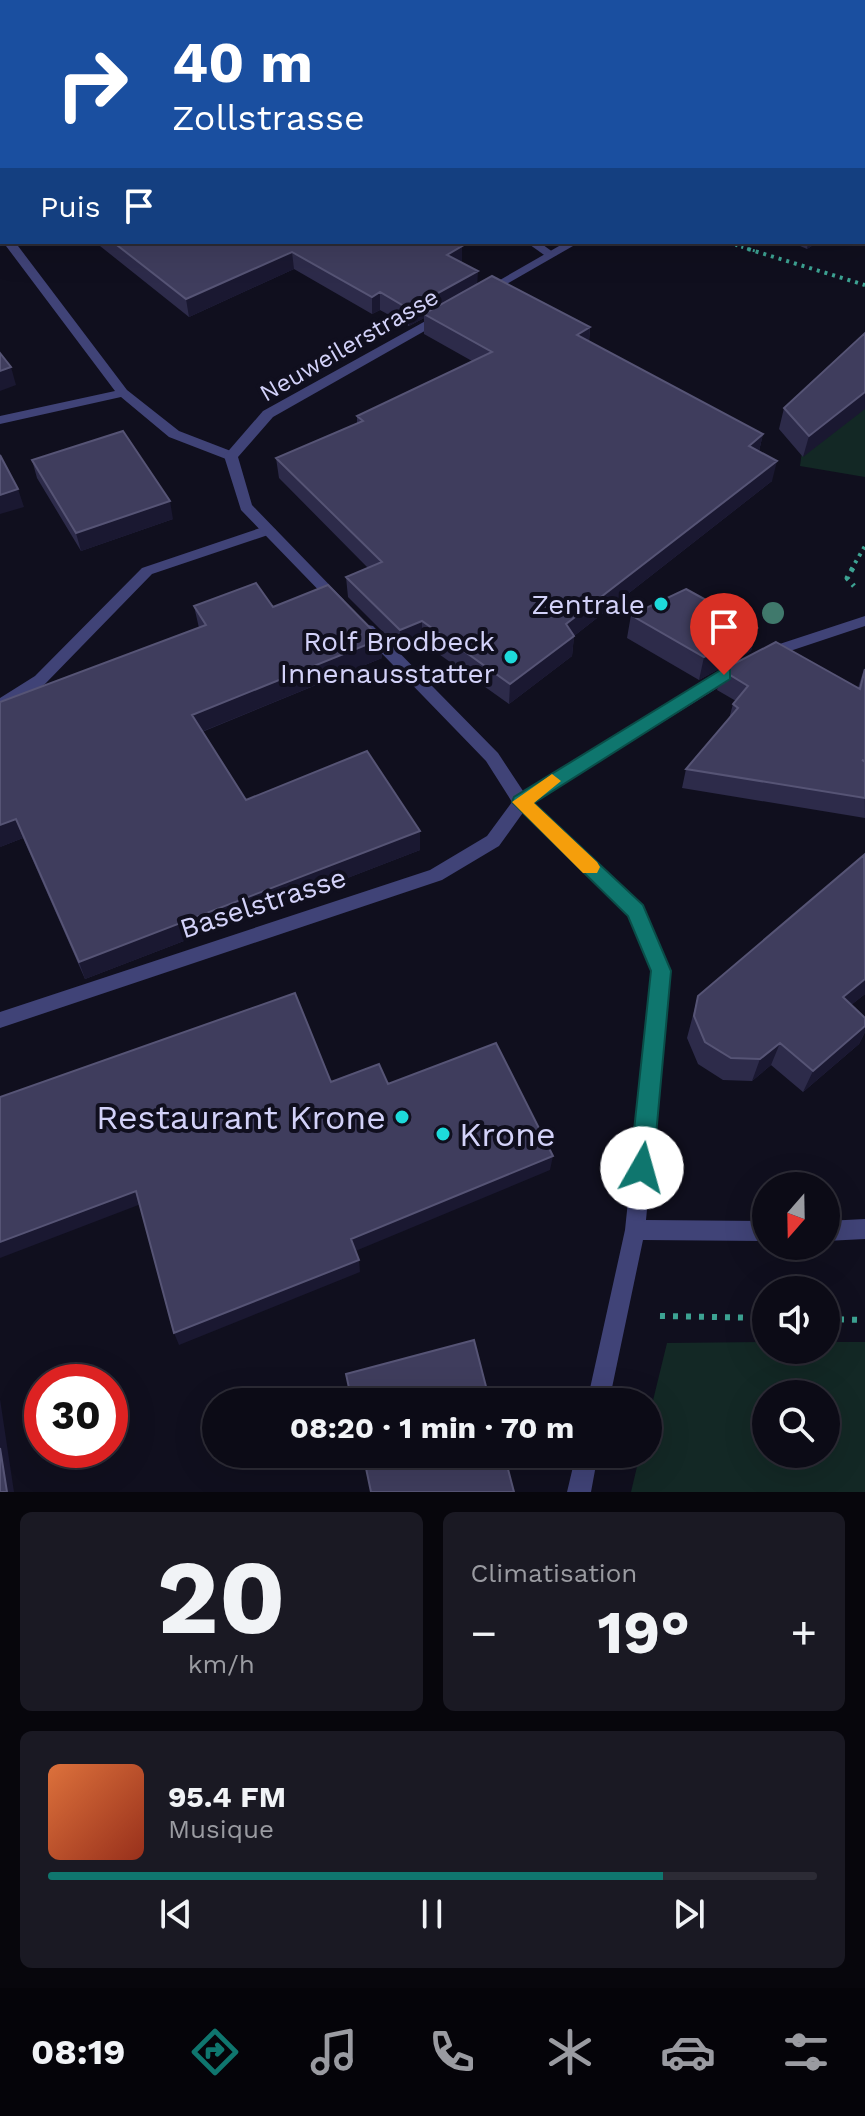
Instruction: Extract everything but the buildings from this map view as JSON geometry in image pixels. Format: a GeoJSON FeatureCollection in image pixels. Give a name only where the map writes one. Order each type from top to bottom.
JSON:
{"type":"FeatureCollection","features":[{"type":"Feature","properties":{"kind":"street"},"geometry":{"type":"LineString","coordinates":[[11,244],[123,393],[174,434],[231,456],[246,507],[347,610]]}},
{"type":"Feature","properties":{"kind":"street"},"geometry":{"type":"LineString","coordinates":[[535,244],[551,255]]}},
{"type":"Feature","properties":{"kind":"street","name":"Neuweilerstrasse"},"geometry":{"type":"LineString","coordinates":[[470,300],[570,244]]}},
{"type":"Feature","properties":{"kind":"street","name":"Neuweilerstrasse"},"geometry":{"type":"LineString","coordinates":[[231,456],[268,414],[457,308]]}},
{"type":"Feature","properties":{"kind":"street"},"geometry":{"type":"LineString","coordinates":[[0,420],[123,393]]}},
{"type":"Feature","properties":{"kind":"street"},"geometry":{"type":"LineString","coordinates":[[0,706],[40,680],[147,571],[269,530]]}},
{"type":"Feature","properties":{"kind":"street"},"geometry":{"type":"LineString","coordinates":[[358,621],[492,757],[521,802],[636,911],[661,971],[635,1230],[601,1388]]}},
{"type":"Feature","properties":{"kind":"street"},"geometry":{"type":"LineString","coordinates":[[521,802],[724,675],[772,652],[865,621]]}},
{"type":"Feature","properties":{"kind":"street","name":"Baselstrasse"},"geometry":{"type":"LineString","coordinates":[[0,1020],[436,875],[493,841],[521,802]]}},
{"type":"Feature","properties":{"kind":"street"},"geometry":{"type":"LineString","coordinates":[[840,1230],[865,1229]]}},
{"type":"Feature","properties":{"kind":"street"},"geometry":{"type":"LineString","coordinates":[[635,1230],[752,1231]]}},
{"type":"Feature","properties":{"kind":"street"},"geometry":{"type":"LineString","coordinates":[[579,1492],[584,1468]]}},
{"type":"Feature","properties":{"kind":"path"},"geometry":{"type":"LineString","coordinates":[[731,244],[865,285]]}},
{"type":"Feature","properties":{"kind":"path"},"geometry":{"type":"LineString","coordinates":[[855,588],[847,578],[865,546]]}},
{"type":"Feature","properties":{"kind":"path"},"geometry":{"type":"LineString","coordinates":[[615,1315],[752,1318]]}},
{"type":"Feature","properties":{"kind":"path"},"geometry":{"type":"LineString","coordinates":[[840,1319],[865,1320]]}},
{"type":"Feature","properties":{"kind":"green space"},"geometry":{"type":"Polygon","coordinates":[[[809,398],[865,406],[865,477],[800,466],[809,398]]]}},
{"type":"Feature","properties":{"kind":"green space"},"geometry":{"type":"Polygon","coordinates":[[[752,1342],[752,1364],[840,1364],[840,1342],[865,1342],[865,1492],[631,1492],[637,1468],[662,1468],[662,1388],[656,1388],[667,1343],[752,1342]]]}},
{"type":"Feature","properties":{"kind":"slow traffic"},"geometry":{"type":"LineString","coordinates":[[552,781],[521,802],[590,867]]}},
{"type":"Feature","properties":{"kind":"place","name":"Zentrale"},"geometry":{"type":"Point","coordinates":[661,604]}},
{"type":"Feature","properties":{"kind":"place","name":"Rolf Brodbeck Innenausstatter"},"geometry":{"type":"Point","coordinates":[511,657]}},
{"type":"Feature","properties":{"kind":"place","name":"Restaurant Krone"},"geometry":{"type":"Point","coordinates":[402,1117]}},
{"type":"Feature","properties":{"kind":"place","name":"Krone"},"geometry":{"type":"Point","coordinates":[443,1134]}},
{"type":"Feature","properties":{"kind":"route"},"geometry":{"type":"LineString","coordinates":[[642,1168],[661,971],[636,911],[521,802],[724,675]]}}]}
